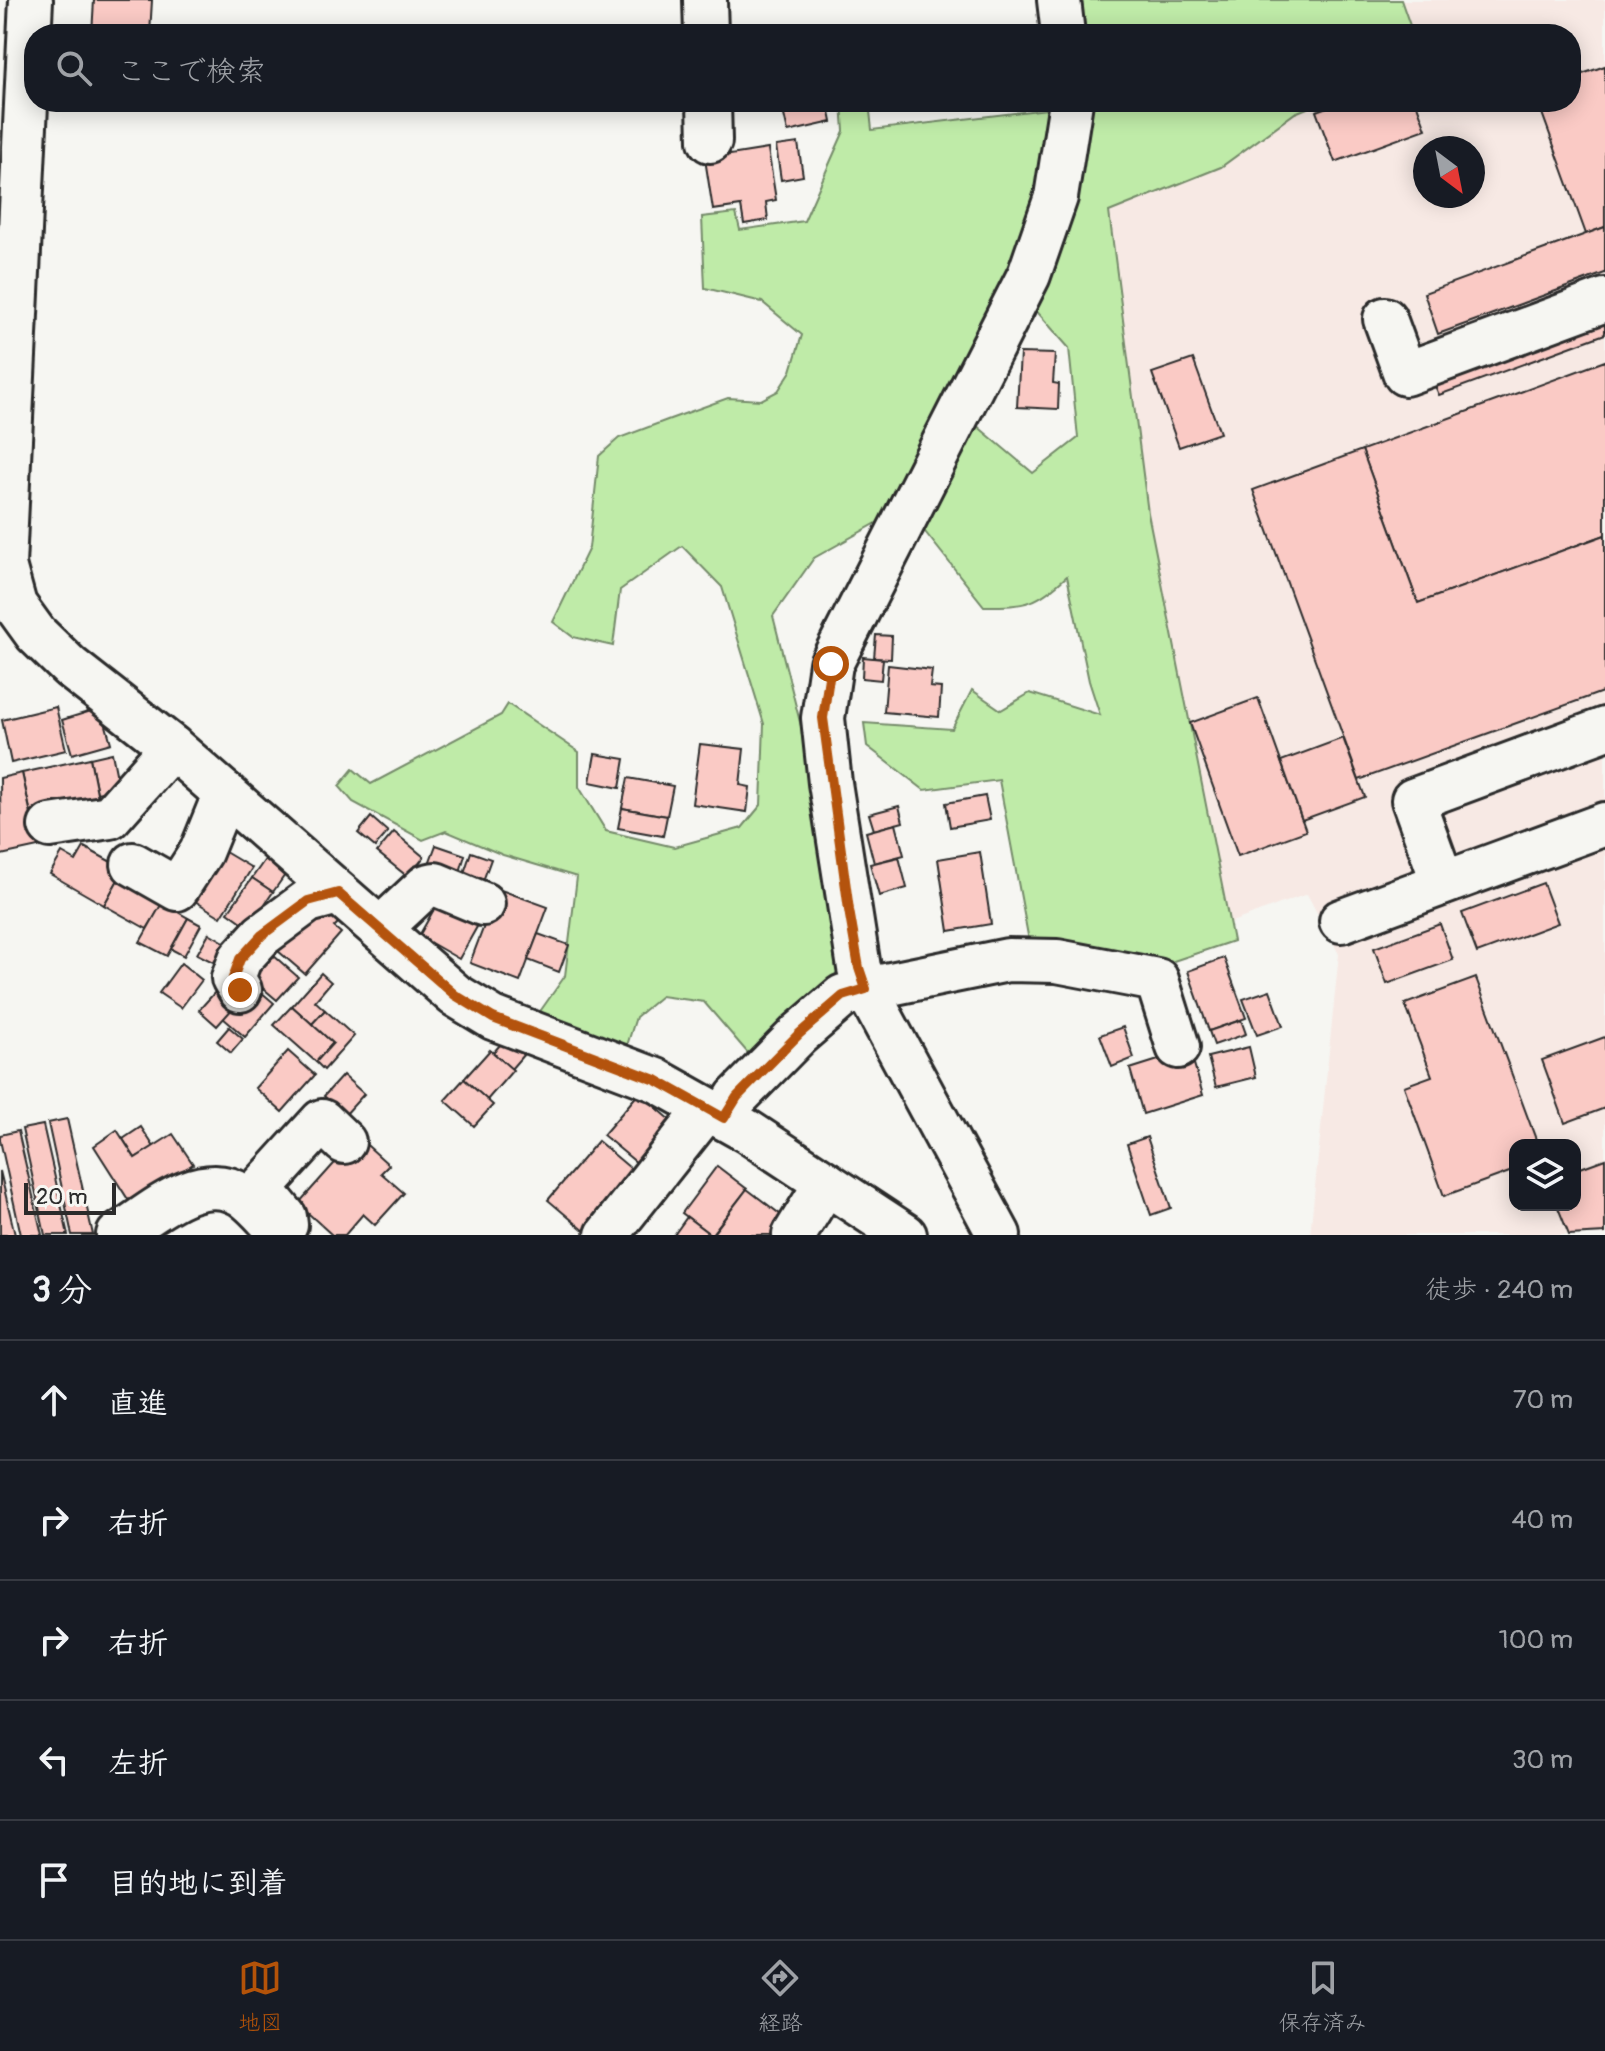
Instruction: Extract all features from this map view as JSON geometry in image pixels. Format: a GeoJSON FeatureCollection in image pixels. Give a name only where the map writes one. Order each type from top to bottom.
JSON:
{"type":"FeatureCollection","features":[{"type":"Feature","properties":{"kind":"street"},"geometry":{"type":"LineString","coordinates":[[30,24],[31,0]]}},
{"type":"Feature","properties":{"kind":"street"},"geometry":{"type":"LineString","coordinates":[[705,0],[706,24]]}},
{"type":"Feature","properties":{"kind":"street"},"geometry":{"type":"LineString","coordinates":[[1059,0],[1062,24]]}},
{"type":"Feature","properties":{"kind":"street"},"geometry":{"type":"LineString","coordinates":[[26,112],[4,565],[15,605],[36,634],[70,667],[172,747],[455,995],[493,1018],[656,1080],[905,1235]]}},
{"type":"Feature","properties":{"kind":"street"},"geometry":{"type":"LineString","coordinates":[[999,1235],[866,989],[859,968],[849,910],[823,718],[831,664],[1029,275],[1056,197],[1069,112]]}},
{"type":"Feature","properties":{"kind":"street"},"geometry":{"type":"LineString","coordinates":[[1385,319],[1405,374],[1605,300]]}},
{"type":"Feature","properties":{"kind":"street"},"geometry":{"type":"LineString","coordinates":[[1443,883],[1413,800],[1605,729]]}},
{"type":"Feature","properties":{"kind":"street"},"geometry":{"type":"LineString","coordinates":[[50,826],[110,817],[172,747]]}},
{"type":"Feature","properties":{"kind":"street"},"geometry":{"type":"LineString","coordinates":[[133,864],[177,889],[201,852],[225,793]]}},
{"type":"Feature","properties":{"kind":"street"},"geometry":{"type":"LineString","coordinates":[[1341,921],[1605,824]]}},
{"type":"Feature","properties":{"kind":"street"},"geometry":{"type":"LineString","coordinates":[[380,929],[426,886],[435,884],[483,904]]}},
{"type":"Feature","properties":{"kind":"street"},"geometry":{"type":"LineString","coordinates":[[240,990],[233,978],[240,959],[262,935],[308,901],[338,893]]}},
{"type":"Feature","properties":{"kind":"street"},"geometry":{"type":"LineString","coordinates":[[607,1235],[715,1114],[737,1097],[799,1034],[843,996],[1008,960],[1057,961],[1157,980],[1178,1047]]}},
{"type":"Feature","properties":{"kind":"street"},"geometry":{"type":"LineString","coordinates":[[118,1235],[182,1194],[205,1187],[222,1187],[243,1196],[282,1235],[286,1226],[285,1217],[261,1188],[322,1121],[344,1142]]}},
{"type":"Feature","properties":{"kind":"street"},"geometry":{"type":"LineString","coordinates":[[794,1235],[826,1183]]}},
{"type":"Feature","properties":{"kind":"shaded area"},"geometry":{"type":"Polygon","coordinates":[[[1401,0],[1605,0],[1605,1235],[1310,1235],[1339,954],[1307,894],[1229,923],[1148,513],[1109,211],[1221,167],[1297,112],[1581,112],[1581,24],[1409,24],[1401,0]]]}},
{"type":"Feature","properties":{"kind":"green space"},"geometry":{"type":"Polygon","coordinates":[[[1078,0],[1401,0],[1409,24],[1079,24],[1078,0]]]}},
{"type":"Feature","properties":{"kind":"green space"},"geometry":{"type":"Polygon","coordinates":[[[843,112],[870,112],[872,130],[1022,112],[1047,112],[1039,182],[1008,267],[880,521],[814,558],[773,616],[803,734],[843,976],[753,1059],[704,1002],[661,996],[636,1017],[624,1055],[534,1020],[565,976],[577,877],[503,855],[446,831],[423,840],[353,802],[339,786],[353,769],[371,784],[501,715],[508,704],[579,752],[579,787],[606,831],[674,847],[742,828],[761,805],[764,724],[722,587],[682,546],[620,590],[613,646],[573,637],[553,622],[589,548],[599,456],[619,438],[728,398],[761,400],[778,391],[791,371],[802,335],[762,302],[705,288],[702,217],[736,213],[740,230],[804,221],[844,131],[843,112]]]}},
{"type":"Feature","properties":{"kind":"green space"},"geometry":{"type":"Polygon","coordinates":[[[1083,112],[1297,112],[1221,167],[1109,212],[1148,513],[1233,941],[1150,969],[1029,941],[999,780],[924,790],[867,746],[864,723],[952,729],[972,690],[1001,710],[1030,693],[1100,715],[1089,681],[1067,576],[1047,593],[1030,602],[984,606],[918,523],[976,425],[1033,473],[1078,438],[1069,348],[1032,306],[1083,112]]]}},
{"type":"Feature","properties":{"kind":"building"},"geometry":{"type":"Polygon","coordinates":[[[94,0],[152,0],[151,24],[93,24],[94,0]]]}},
{"type":"Feature","properties":{"kind":"building"},"geometry":{"type":"Polygon","coordinates":[[[1605,66],[1605,227],[1586,234],[1542,112],[1581,112],[1581,74],[1605,66]]]}},
{"type":"Feature","properties":{"kind":"building"},"geometry":{"type":"Polygon","coordinates":[[[783,112],[830,112],[832,122],[788,132],[783,112]]]}},
{"type":"Feature","properties":{"kind":"building"},"geometry":{"type":"Polygon","coordinates":[[[1316,112],[1420,112],[1426,129],[1335,162],[1316,112]]]}},
{"type":"Feature","properties":{"kind":"building"},"geometry":{"type":"Polygon","coordinates":[[[798,143],[803,176],[781,180],[776,146],[798,143]]]}},
{"type":"Feature","properties":{"kind":"building"},"geometry":{"type":"Polygon","coordinates":[[[768,149],[776,200],[766,202],[768,220],[744,224],[741,206],[713,210],[705,159],[768,149]]]}},
{"type":"Feature","properties":{"kind":"building"},"geometry":{"type":"Polygon","coordinates":[[[1605,227],[1605,273],[1438,334],[1424,293],[1605,227]]]}},
{"type":"Feature","properties":{"kind":"building"},"geometry":{"type":"Polygon","coordinates":[[[1605,310],[1605,334],[1439,395],[1430,374],[1605,310]]]}},
{"type":"Feature","properties":{"kind":"building"},"geometry":{"type":"Polygon","coordinates":[[[1020,353],[1055,354],[1053,383],[1059,384],[1058,409],[1017,407],[1020,353]]]}},
{"type":"Feature","properties":{"kind":"building"},"geometry":{"type":"Polygon","coordinates":[[[1193,359],[1220,433],[1179,447],[1152,373],[1193,359]]]}},
{"type":"Feature","properties":{"kind":"building"},"geometry":{"type":"Polygon","coordinates":[[[1605,361],[1605,535],[1418,603],[1362,450],[1605,361]]]}},
{"type":"Feature","properties":{"kind":"building"},"geometry":{"type":"Polygon","coordinates":[[[1362,450],[1418,603],[1605,535],[1605,691],[1359,780],[1253,490],[1362,450]]]}},
{"type":"Feature","properties":{"kind":"building"},"geometry":{"type":"Polygon","coordinates":[[[876,635],[892,636],[891,659],[874,658],[876,635]]]}},
{"type":"Feature","properties":{"kind":"building"},"geometry":{"type":"Polygon","coordinates":[[[863,657],[883,659],[881,680],[862,678],[863,657]]]}},
{"type":"Feature","properties":{"kind":"building"},"geometry":{"type":"Polygon","coordinates":[[[888,665],[932,670],[930,687],[941,688],[939,717],[884,712],[888,665]]]}},
{"type":"Feature","properties":{"kind":"building"},"geometry":{"type":"Polygon","coordinates":[[[1258,698],[1306,831],[1238,856],[1190,723],[1258,698]]]}},
{"type":"Feature","properties":{"kind":"building"},"geometry":{"type":"Polygon","coordinates":[[[56,707],[66,750],[11,763],[2,720],[56,707]]]}},
{"type":"Feature","properties":{"kind":"building"},"geometry":{"type":"Polygon","coordinates":[[[101,708],[111,743],[72,754],[62,720],[101,708]]]}},
{"type":"Feature","properties":{"kind":"building"},"geometry":{"type":"Polygon","coordinates":[[[1343,738],[1365,797],[1302,820],[1281,761],[1343,738]]]}},
{"type":"Feature","properties":{"kind":"building"},"geometry":{"type":"Polygon","coordinates":[[[700,744],[744,749],[740,785],[750,787],[747,812],[692,804],[700,744]]]}},
{"type":"Feature","properties":{"kind":"building"},"geometry":{"type":"Polygon","coordinates":[[[112,753],[119,788],[97,793],[90,758],[112,753]]]}},
{"type":"Feature","properties":{"kind":"building"},"geometry":{"type":"Polygon","coordinates":[[[595,754],[625,759],[620,788],[590,782],[595,754]]]}},
{"type":"Feature","properties":{"kind":"building"},"geometry":{"type":"Polygon","coordinates":[[[90,758],[99,803],[32,818],[22,773],[90,758]]]}},
{"type":"Feature","properties":{"kind":"building"},"geometry":{"type":"Polygon","coordinates":[[[22,773],[38,847],[1,855],[0,778],[22,773]]]}},
{"type":"Feature","properties":{"kind":"building"},"geometry":{"type":"Polygon","coordinates":[[[628,778],[673,786],[667,816],[622,808],[628,778]]]}},
{"type":"Feature","properties":{"kind":"building"},"geometry":{"type":"Polygon","coordinates":[[[985,796],[990,820],[950,827],[946,803],[985,796]]]}},
{"type":"Feature","properties":{"kind":"building"},"geometry":{"type":"Polygon","coordinates":[[[899,806],[903,822],[874,830],[869,814],[899,806]]]}},
{"type":"Feature","properties":{"kind":"building"},"geometry":{"type":"Polygon","coordinates":[[[622,808],[667,816],[663,836],[618,828],[622,808]]]}},
{"type":"Feature","properties":{"kind":"building"},"geometry":{"type":"Polygon","coordinates":[[[371,817],[388,832],[375,847],[358,833],[371,817]]]}},
{"type":"Feature","properties":{"kind":"building"},"geometry":{"type":"Polygon","coordinates":[[[896,824],[904,855],[874,863],[866,832],[896,824]]]}},
{"type":"Feature","properties":{"kind":"building"},"geometry":{"type":"Polygon","coordinates":[[[394,832],[424,857],[408,877],[377,852],[394,832]]]}},
{"type":"Feature","properties":{"kind":"building"},"geometry":{"type":"Polygon","coordinates":[[[436,845],[465,855],[458,879],[427,869],[436,845]]]}},
{"type":"Feature","properties":{"kind":"building"},"geometry":{"type":"Polygon","coordinates":[[[215,846],[252,868],[221,917],[185,895],[215,846]]]}},
{"type":"Feature","properties":{"kind":"building"},"geometry":{"type":"Polygon","coordinates":[[[84,847],[124,869],[104,905],[50,874],[62,853],[76,861],[84,847]]]}},
{"type":"Feature","properties":{"kind":"building"},"geometry":{"type":"Polygon","coordinates":[[[471,852],[491,859],[480,889],[461,882],[471,852]]]}},
{"type":"Feature","properties":{"kind":"building"},"geometry":{"type":"Polygon","coordinates":[[[980,852],[991,924],[949,931],[938,859],[980,852]]]}},
{"type":"Feature","properties":{"kind":"building"},"geometry":{"type":"Polygon","coordinates":[[[899,857],[907,888],[879,896],[870,864],[899,857]]]}},
{"type":"Feature","properties":{"kind":"building"},"geometry":{"type":"Polygon","coordinates":[[[266,858],[287,872],[273,892],[252,878],[266,858]]]}},
{"type":"Feature","properties":{"kind":"building"},"geometry":{"type":"Polygon","coordinates":[[[124,869],[168,894],[147,929],[104,905],[124,869]]]}},
{"type":"Feature","properties":{"kind":"building"},"geometry":{"type":"Polygon","coordinates":[[[252,878],[273,892],[249,927],[228,912],[252,878]]]}},
{"type":"Feature","properties":{"kind":"building"},"geometry":{"type":"Polygon","coordinates":[[[1543,883],[1558,923],[1477,953],[1462,913],[1543,883]]]}},
{"type":"Feature","properties":{"kind":"building"},"geometry":{"type":"Polygon","coordinates":[[[498,889],[548,907],[520,982],[470,963],[498,889]]]}},
{"type":"Feature","properties":{"kind":"building"},"geometry":{"type":"Polygon","coordinates":[[[318,902],[340,921],[334,927],[341,933],[305,974],[271,945],[318,902]]]}},
{"type":"Feature","properties":{"kind":"building"},"geometry":{"type":"Polygon","coordinates":[[[438,902],[478,925],[459,959],[419,936],[438,902]]]}},
{"type":"Feature","properties":{"kind":"building"},"geometry":{"type":"Polygon","coordinates":[[[162,903],[188,918],[167,956],[140,942],[162,903]]]}},
{"type":"Feature","properties":{"kind":"building"},"geometry":{"type":"Polygon","coordinates":[[[188,918],[201,925],[184,956],[171,949],[188,918]]]}},
{"type":"Feature","properties":{"kind":"building"},"geometry":{"type":"Polygon","coordinates":[[[1440,924],[1453,960],[1387,984],[1374,948],[1440,924]]]}},
{"type":"Feature","properties":{"kind":"building"},"geometry":{"type":"Polygon","coordinates":[[[209,933],[226,943],[215,963],[197,954],[209,933]]]}},
{"type":"Feature","properties":{"kind":"building"},"geometry":{"type":"Polygon","coordinates":[[[538,934],[569,945],[559,972],[528,960],[538,934]]]}},
{"type":"Feature","properties":{"kind":"building"},"geometry":{"type":"Polygon","coordinates":[[[273,955],[298,977],[277,1000],[252,979],[273,955]]]}},
{"type":"Feature","properties":{"kind":"building"},"geometry":{"type":"Polygon","coordinates":[[[1224,958],[1246,1018],[1209,1031],[1188,971],[1224,958]]]}},
{"type":"Feature","properties":{"kind":"building"},"geometry":{"type":"Polygon","coordinates":[[[181,963],[202,980],[181,1008],[159,993],[181,963]]]}},
{"type":"Feature","properties":{"kind":"building"},"geometry":{"type":"Polygon","coordinates":[[[321,973],[331,982],[315,1001],[325,1010],[312,1024],[292,1006],[321,973]]]}},
{"type":"Feature","properties":{"kind":"building"},"geometry":{"type":"Polygon","coordinates":[[[1476,978],[1536,1139],[1509,1139],[1509,1172],[1444,1196],[1404,1086],[1432,1076],[1405,1004],[1476,978]]]}},
{"type":"Feature","properties":{"kind":"building"},"geometry":{"type":"Polygon","coordinates":[[[253,985],[274,1003],[245,1037],[223,1018],[253,985]]]}},
{"type":"Feature","properties":{"kind":"building"},"geometry":{"type":"Polygon","coordinates":[[[1270,990],[1283,1026],[1257,1035],[1243,999],[1270,990]]]}},
{"type":"Feature","properties":{"kind":"building"},"geometry":{"type":"Polygon","coordinates":[[[216,991],[234,1007],[217,1026],[199,1010],[216,991]]]}},
{"type":"Feature","properties":{"kind":"building"},"geometry":{"type":"Polygon","coordinates":[[[292,1006],[333,1043],[316,1062],[274,1025],[292,1006]]]}},
{"type":"Feature","properties":{"kind":"building"},"geometry":{"type":"Polygon","coordinates":[[[325,1010],[354,1036],[324,1070],[316,1062],[333,1043],[312,1024],[325,1010]]]}},
{"type":"Feature","properties":{"kind":"building"},"geometry":{"type":"Polygon","coordinates":[[[1241,1020],[1246,1034],[1214,1045],[1209,1031],[1241,1020]]]}},
{"type":"Feature","properties":{"kind":"building"},"geometry":{"type":"Polygon","coordinates":[[[229,1027],[243,1039],[231,1053],[217,1041],[229,1027]]]}},
{"type":"Feature","properties":{"kind":"building"},"geometry":{"type":"Polygon","coordinates":[[[1123,1027],[1134,1058],[1112,1067],[1100,1035],[1123,1027]]]}},
{"type":"Feature","properties":{"kind":"building"},"geometry":{"type":"Polygon","coordinates":[[[1605,1037],[1605,1108],[1565,1123],[1542,1060],[1605,1037]]]}},
{"type":"Feature","properties":{"kind":"building"},"geometry":{"type":"Polygon","coordinates":[[[506,1038],[524,1054],[511,1069],[493,1053],[506,1038]]]}},
{"type":"Feature","properties":{"kind":"building"},"geometry":{"type":"Polygon","coordinates":[[[1249,1047],[1256,1077],[1216,1087],[1208,1057],[1249,1047]]]}},
{"type":"Feature","properties":{"kind":"building"},"geometry":{"type":"Polygon","coordinates":[[[490,1050],[513,1070],[487,1100],[464,1079],[490,1050]]]}},
{"type":"Feature","properties":{"kind":"building"},"geometry":{"type":"Polygon","coordinates":[[[1190,1050],[1203,1095],[1143,1114],[1130,1069],[1190,1050]]]}},
{"type":"Feature","properties":{"kind":"building"},"geometry":{"type":"Polygon","coordinates":[[[288,1051],[315,1075],[282,1112],[255,1088],[288,1051]]]}},
{"type":"Feature","properties":{"kind":"building"},"geometry":{"type":"Polygon","coordinates":[[[343,1075],[364,1094],[345,1115],[324,1096],[343,1075]]]}},
{"type":"Feature","properties":{"kind":"building"},"geometry":{"type":"Polygon","coordinates":[[[464,1079],[493,1105],[474,1126],[445,1100],[464,1079]]]}},
{"type":"Feature","properties":{"kind":"building"},"geometry":{"type":"Polygon","coordinates":[[[639,1093],[678,1126],[643,1168],[603,1135],[639,1093]]]}},
{"type":"Feature","properties":{"kind":"building"},"geometry":{"type":"Polygon","coordinates":[[[67,1119],[93,1235],[72,1235],[48,1123],[67,1119]]]}},
{"type":"Feature","properties":{"kind":"building"},"geometry":{"type":"Polygon","coordinates":[[[43,1125],[68,1235],[45,1235],[22,1129],[43,1125]]]}},
{"type":"Feature","properties":{"kind":"building"},"geometry":{"type":"Polygon","coordinates":[[[141,1127],[154,1147],[135,1158],[123,1139],[141,1127]]]}},
{"type":"Feature","properties":{"kind":"building"},"geometry":{"type":"Polygon","coordinates":[[[117,1130],[135,1158],[173,1134],[193,1164],[131,1204],[94,1146],[117,1130]]]}},
{"type":"Feature","properties":{"kind":"building"},"geometry":{"type":"Polygon","coordinates":[[[18,1131],[42,1235],[21,1235],[0,1140],[0,1135],[18,1131]]]}},
{"type":"Feature","properties":{"kind":"building"},"geometry":{"type":"Polygon","coordinates":[[[358,1137],[389,1165],[381,1173],[404,1193],[375,1225],[363,1214],[345,1235],[332,1235],[298,1204],[358,1137]]]}},
{"type":"Feature","properties":{"kind":"building"},"geometry":{"type":"Polygon","coordinates":[[[1147,1137],[1171,1208],[1151,1215],[1127,1144],[1147,1137]]]}},
{"type":"Feature","properties":{"kind":"building"},"geometry":{"type":"Polygon","coordinates":[[[598,1141],[636,1173],[586,1232],[548,1200],[598,1141]]]}},
{"type":"Feature","properties":{"kind":"building"},"geometry":{"type":"Polygon","coordinates":[[[1605,1159],[1605,1233],[1569,1235],[1559,1211],[1581,1211],[1581,1168],[1605,1159]]]}},
{"type":"Feature","properties":{"kind":"building"},"geometry":{"type":"Polygon","coordinates":[[[717,1166],[747,1189],[711,1235],[682,1213],[717,1166]]]}},
{"type":"Feature","properties":{"kind":"building"},"geometry":{"type":"Polygon","coordinates":[[[0,1171],[15,1235],[0,1235],[0,1171]]]}},
{"type":"Feature","properties":{"kind":"building"},"geometry":{"type":"Polygon","coordinates":[[[747,1189],[785,1218],[772,1235],[712,1235],[747,1189]]]}},
{"type":"Feature","properties":{"kind":"building"},"geometry":{"type":"Polygon","coordinates":[[[687,1217],[711,1235],[674,1235],[687,1217]]]}},
{"type":"Feature","properties":{"kind":"route"},"geometry":{"type":"LineString","coordinates":[[240,990],[233,978],[240,959],[262,935],[308,901],[338,893],[455,995],[493,1018],[656,1080],[724,1118],[737,1097],[799,1034],[843,996],[866,989],[859,968],[849,910],[823,718],[831,664]]}}]}
